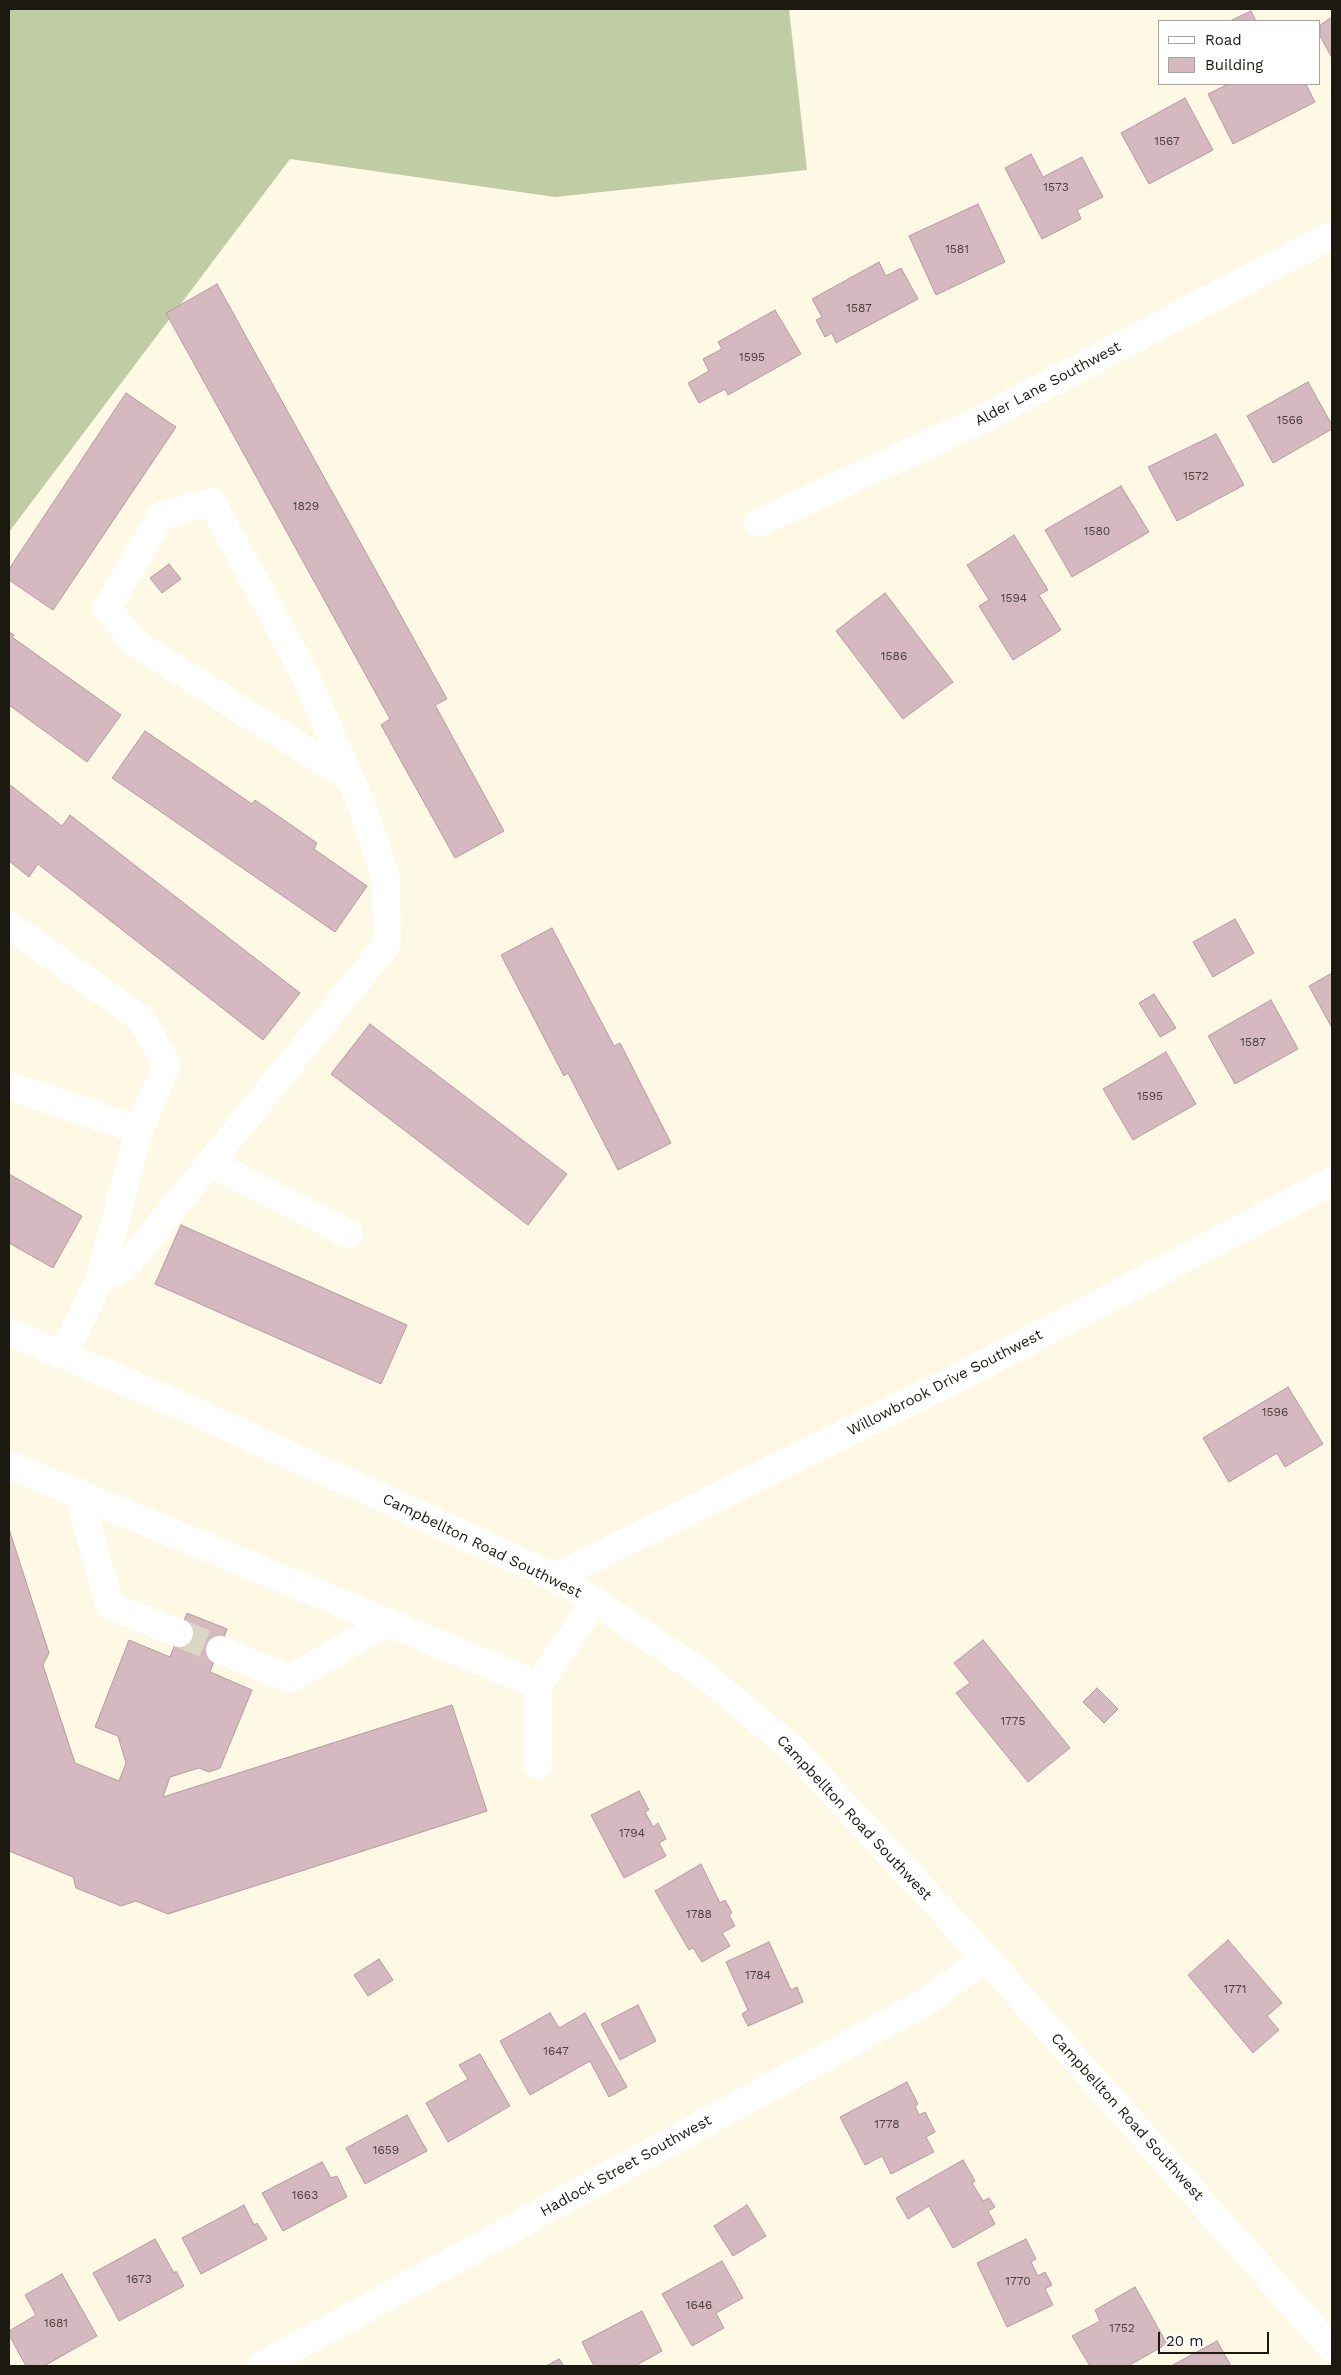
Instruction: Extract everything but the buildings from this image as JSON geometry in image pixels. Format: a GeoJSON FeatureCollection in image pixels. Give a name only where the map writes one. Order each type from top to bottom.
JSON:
{"type":"FeatureCollection","features":[{"type":"Feature","properties":{"kind":"street","name":"Alder Lane Southwest"},"geometry":{"type":"LineString","coordinates":[[758,522],[978,422],[1332,235]]}},
{"type":"Feature","properties":{"kind":"street"},"geometry":{"type":"LineString","coordinates":[[100,1279],[126,1267],[387,944],[386,878],[363,809],[350,778],[303,671],[212,502],[161,516],[107,608],[135,643],[350,778]]}},
{"type":"Feature","properties":{"kind":"street"},"geometry":{"type":"LineString","coordinates":[[9,925],[141,1019],[167,1064],[139,1130],[100,1279],[63,1355]]}},
{"type":"Feature","properties":{"kind":"street"},"geometry":{"type":"LineString","coordinates":[[9,1086],[139,1130]]}},
{"type":"Feature","properties":{"kind":"street"},"geometry":{"type":"LineString","coordinates":[[210,1163],[349,1234]]}},
{"type":"Feature","properties":{"kind":"street","name":"Willowbrook Drive Southwest"},"geometry":{"type":"LineString","coordinates":[[555,1577],[952,1381],[1332,1181]]}},
{"type":"Feature","properties":{"kind":"street","name":"Campbellton Road Southwest"},"geometry":{"type":"LineString","coordinates":[[9,1332],[169,1400],[555,1577],[596,1601],[703,1674],[792,1748],[986,1958],[1332,2349]]}},
{"type":"Feature","properties":{"kind":"street"},"geometry":{"type":"LineString","coordinates":[[9,1465],[78,1492],[538,1685]]}},
{"type":"Feature","properties":{"kind":"street"},"geometry":{"type":"LineString","coordinates":[[78,1492],[110,1606],[179,1633]]}},
{"type":"Feature","properties":{"kind":"street"},"geometry":{"type":"LineString","coordinates":[[538,1765],[538,1685],[596,1601]]}},
{"type":"Feature","properties":{"kind":"street"},"geometry":{"type":"LineString","coordinates":[[220,1650],[290,1679],[388,1622]]}},
{"type":"Feature","properties":{"kind":"street","name":"Hadlock Street Southwest"},"geometry":{"type":"LineString","coordinates":[[261,2366],[924,2003],[986,1958]]}},
{"type":"Feature","properties":{"kind":"green space"},"geometry":{"type":"Polygon","coordinates":[[[9,9],[789,9],[807,170],[555,197],[290,159],[9,532],[9,9]]]}},
{"type":"Feature","properties":{"kind":"tunnel"},"geometry":{"type":"LineString","coordinates":[[179,1633],[220,1650]]}}]}
